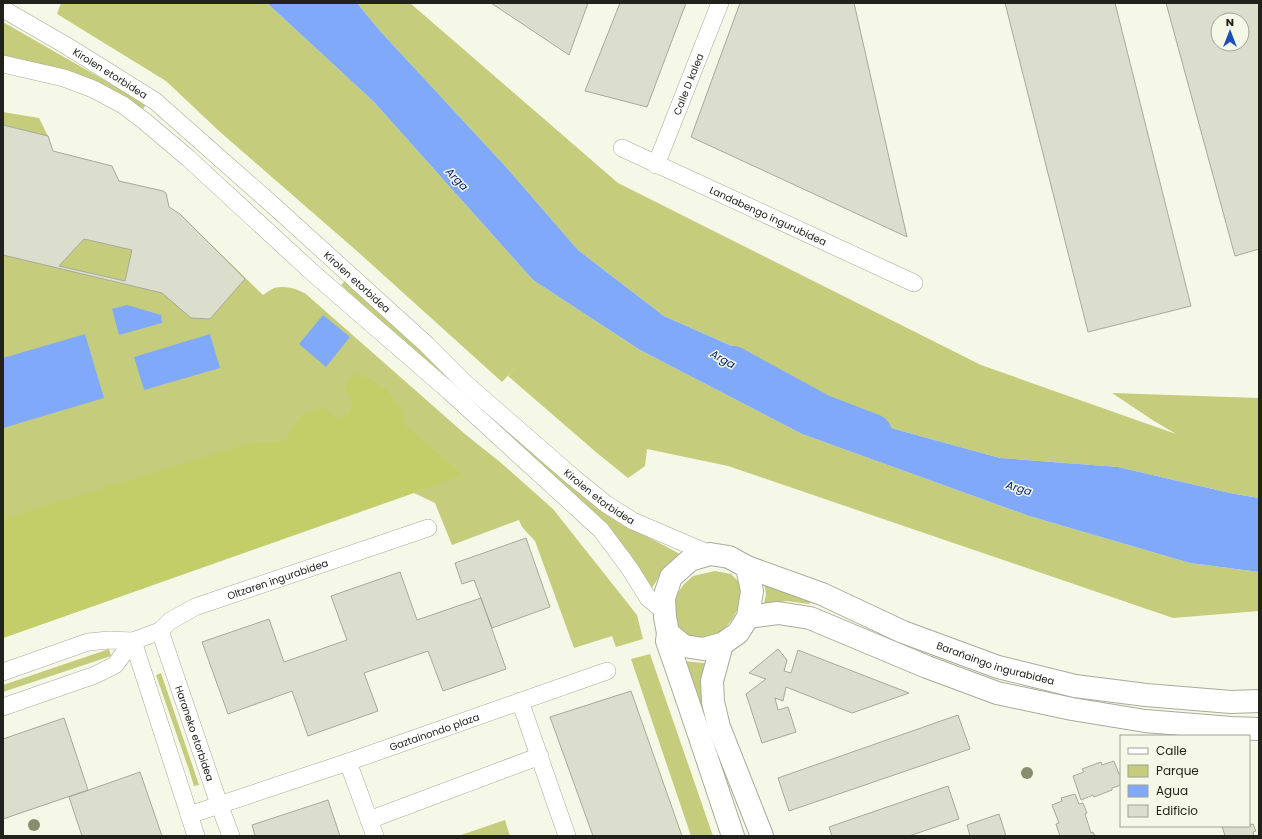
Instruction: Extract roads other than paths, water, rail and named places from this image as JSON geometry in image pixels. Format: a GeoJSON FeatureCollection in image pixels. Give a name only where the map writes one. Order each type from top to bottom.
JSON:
{"type":"FeatureCollection","features":[{"type":"Feature","properties":{"kind":"main road"},"geometry":{"type":"LineString","coordinates":[[667,622],[684,646],[703,649],[722,644],[738,633],[748,617],[752,591],[747,567],[730,557],[710,554],[690,560],[670,577],[664,598],[667,622],[667,641],[692,709],[698,734],[734,836]]}},
{"type":"Feature","properties":{"kind":"main road","name":"Barañaingo ingurabidea"},"geometry":{"type":"LineString","coordinates":[[747,567],[822,594],[903,632],[998,666],[1075,686],[1231,702],[1259,701]]}},
{"type":"Feature","properties":{"kind":"main road"},"geometry":{"type":"LineString","coordinates":[[748,617],[778,612],[810,618],[927,667],[997,693],[1064,708],[1145,721],[1259,729]]}},
{"type":"Feature","properties":{"kind":"main road"},"geometry":{"type":"LineString","coordinates":[[722,644],[712,681],[713,702],[720,727],[762,836]]}},
{"type":"Feature","properties":{"kind":"street","name":"Calle D kalea"},"geometry":{"type":"LineString","coordinates":[[656,166],[720,3]]}},
{"type":"Feature","properties":{"kind":"street","name":"Kirolen etorbidea"},"geometry":{"type":"LineString","coordinates":[[3,9],[67,46],[155,101],[275,207],[410,330],[467,385],[606,504],[633,521],[710,554]]}},
{"type":"Feature","properties":{"kind":"street","name":"Kirolen etorbidea"},"geometry":{"type":"LineString","coordinates":[[3,64],[64,78],[93,89],[123,105],[143,120],[188,158],[314,274],[443,386],[601,530],[626,564],[648,598],[667,622]]}},
{"type":"Feature","properties":{"kind":"street","name":"Landabengo ingurubidea"},"geometry":{"type":"LineString","coordinates":[[622,148],[656,166],[914,283]]}},
{"type":"Feature","properties":{"kind":"street","name":"Oltzaren ingurabidea"},"geometry":{"type":"LineString","coordinates":[[3,672],[88,642],[109,640],[133,641],[160,631],[170,621],[195,607],[428,528]]}},
{"type":"Feature","properties":{"kind":"street","name":"Haraneko etorbidea"},"geometry":{"type":"LineString","coordinates":[[160,631],[231,836]]}},
{"type":"Feature","properties":{"kind":"street"},"geometry":{"type":"LineString","coordinates":[[3,707],[95,675],[116,665],[133,641]]}},
{"type":"Feature","properties":{"kind":"street"},"geometry":{"type":"LineString","coordinates":[[133,641],[196,836]]}},
{"type":"Feature","properties":{"kind":"street","name":"Gaztainondo plaza"},"geometry":{"type":"LineString","coordinates":[[189,815],[348,762],[608,671]]}},
{"type":"Feature","properties":{"kind":"street"},"geometry":{"type":"LineString","coordinates":[[520,701],[567,836]]}},
{"type":"Feature","properties":{"kind":"street"},"geometry":{"type":"LineString","coordinates":[[369,820],[540,756]]}},
{"type":"Feature","properties":{"kind":"street"},"geometry":{"type":"LineString","coordinates":[[348,762],[375,836]]}},
{"type":"Feature","properties":{"kind":"water"},"geometry":{"type":"Polygon","coordinates":[[[267,3],[357,3],[381,32],[506,167],[578,250],[664,316],[743,351],[796,408],[880,425],[1000,458],[1118,467],[1230,493],[1259,498],[1259,572],[1190,563],[1029,516],[802,434],[640,350],[533,280],[374,102],[267,3]]]}},
{"type":"Feature","properties":{"kind":"water"},"geometry":{"type":"Polygon","coordinates":[[[127,305],[161,315],[162,323],[119,335],[112,309],[127,305]]]}},
{"type":"Feature","properties":{"kind":"water"},"geometry":{"type":"Polygon","coordinates":[[[323,315],[350,337],[326,367],[299,344],[323,315]]]}},
{"type":"Feature","properties":{"kind":"water"},"geometry":{"type":"Polygon","coordinates":[[[85,334],[104,398],[3,428],[3,358],[85,334]]]}},
{"type":"Feature","properties":{"kind":"water"},"geometry":{"type":"Polygon","coordinates":[[[210,334],[220,368],[144,390],[134,357],[210,334]]]}},
{"type":"Feature","properties":{"kind":"waterway","name":"Arga"},"geometry":{"type":"LineString","coordinates":[[733,365],[821,413],[873,433]]}}]}
